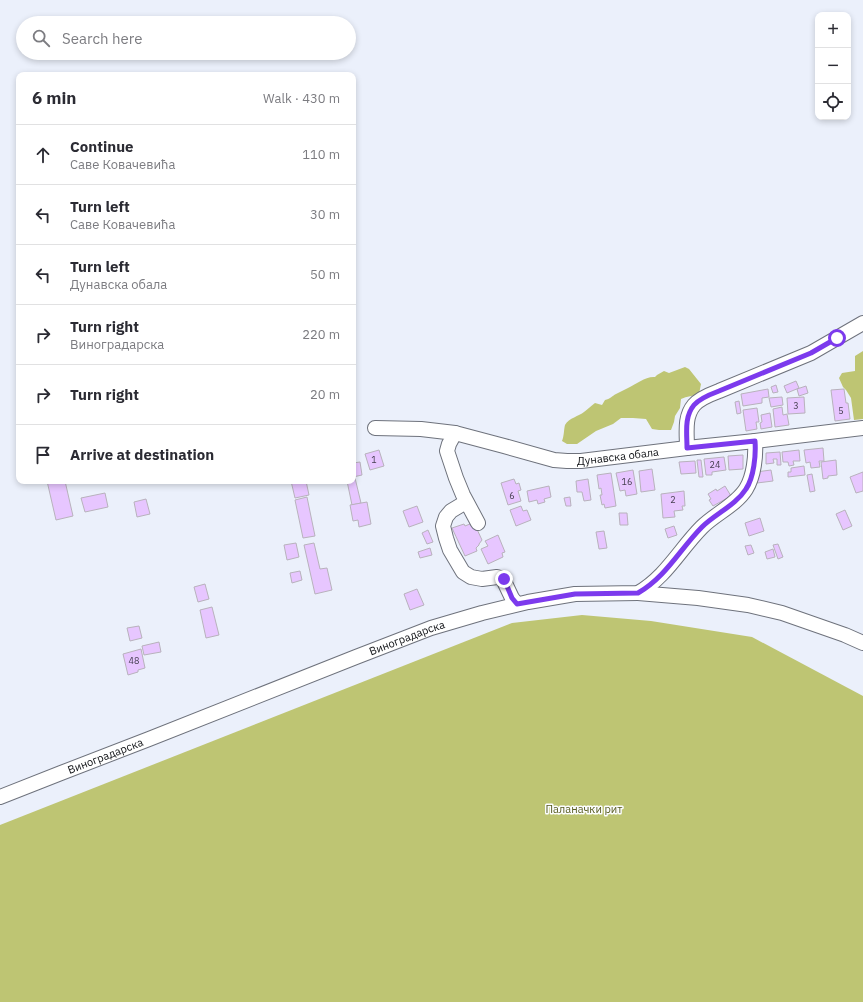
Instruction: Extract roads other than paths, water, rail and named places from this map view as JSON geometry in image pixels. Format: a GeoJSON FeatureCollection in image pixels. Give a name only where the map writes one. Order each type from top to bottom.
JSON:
{"type":"FeatureCollection","features":[{"type":"Feature","properties":{"kind":"street"},"geometry":{"type":"LineString","coordinates":[[687,448],[687,422],[694,404],[705,397],[811,353],[863,323]]}},
{"type":"Feature","properties":{"kind":"street","name":"Дунавска обала"},"geometry":{"type":"LineString","coordinates":[[375,428],[421,429],[455,434],[554,460],[567,461],[581,461],[863,428]]}},
{"type":"Feature","properties":{"kind":"street"},"geometry":{"type":"LineString","coordinates":[[455,434],[447,451],[466,502],[478,522]]}},
{"type":"Feature","properties":{"kind":"street"},"geometry":{"type":"LineString","coordinates":[[638,593],[645,589],[665,571],[703,526],[744,492],[751,476],[755,457],[755,441]]}},
{"type":"Feature","properties":{"kind":"street"},"geometry":{"type":"LineString","coordinates":[[466,502],[451,510],[446,516],[443,526],[450,550],[463,572],[471,577],[482,579],[497,577],[504,579],[512,598],[517,604]]}},
{"type":"Feature","properties":{"kind":"street","name":"Виноградарска"},"geometry":{"type":"LineString","coordinates":[[0,797],[404,638],[459,619],[517,604],[575,594],[638,593],[698,598],[748,605],[782,613],[845,635],[863,643]]}},
{"type":"Feature","properties":{"kind":"park label","name":"Паланачки рит"},"geometry":{"type":"Point","coordinates":[584,809]}}]}
